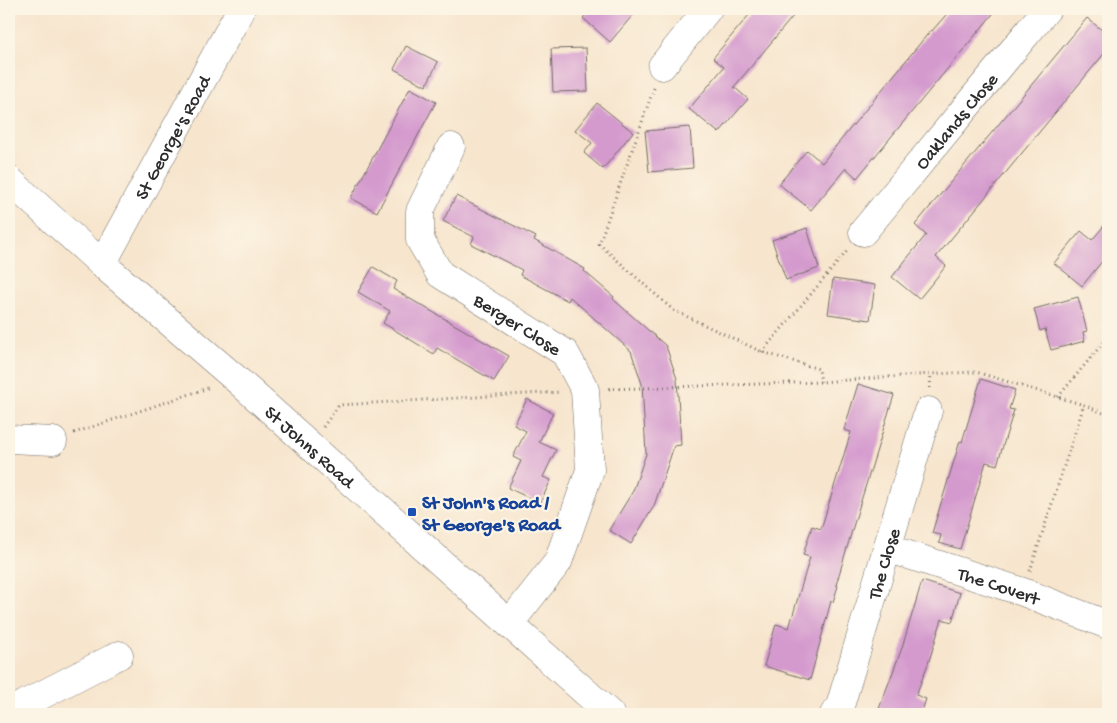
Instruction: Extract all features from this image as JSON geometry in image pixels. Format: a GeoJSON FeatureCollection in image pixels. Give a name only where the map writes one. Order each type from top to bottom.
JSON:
{"type":"FeatureCollection","features":[{"type":"Feature","properties":{"kind":"street","name":"St George's Road"},"geometry":{"type":"LineString","coordinates":[[102,264],[241,9]]}},
{"type":"Feature","properties":{"kind":"street"},"geometry":{"type":"LineString","coordinates":[[662,66],[708,9]]}},
{"type":"Feature","properties":{"kind":"street","name":"Oaklands Close"},"geometry":{"type":"LineString","coordinates":[[863,232],[1047,9]]}},
{"type":"Feature","properties":{"kind":"street","name":"Berger Close"},"geometry":{"type":"LineString","coordinates":[[451,147],[420,211],[420,240],[440,274],[565,353],[585,390],[590,470],[558,562],[509,624]]}},
{"type":"Feature","properties":{"kind":"street","name":"St Johns Road"},"geometry":{"type":"LineString","coordinates":[[9,180],[102,264],[236,378],[610,714]]}},
{"type":"Feature","properties":{"kind":"street","name":"The Close"},"geometry":{"type":"LineString","coordinates":[[834,714],[840,706],[928,411]]}},
{"type":"Feature","properties":{"kind":"street"},"geometry":{"type":"LineString","coordinates":[[9,439],[52,441]]}},
{"type":"Feature","properties":{"kind":"street","name":"The Covert"},"geometry":{"type":"LineString","coordinates":[[887,548],[1024,592],[1108,625]]}},
{"type":"Feature","properties":{"kind":"street"},"geometry":{"type":"LineString","coordinates":[[9,712],[119,655]]}},
{"type":"Feature","properties":{"kind":"path"},"geometry":{"type":"LineString","coordinates":[[662,66],[600,244],[673,310],[762,352],[819,369],[822,382]]}},
{"type":"Feature","properties":{"kind":"path"},"geometry":{"type":"LineString","coordinates":[[762,352],[863,232]]}},
{"type":"Feature","properties":{"kind":"path"},"geometry":{"type":"LineString","coordinates":[[1058,397],[1108,337]]}},
{"type":"Feature","properties":{"kind":"path"},"geometry":{"type":"LineString","coordinates":[[310,446],[339,405],[585,390],[822,382],[976,372],[1084,405],[1108,415]]}},
{"type":"Feature","properties":{"kind":"path"},"geometry":{"type":"LineString","coordinates":[[52,441],[236,378]]}},
{"type":"Feature","properties":{"kind":"path"},"geometry":{"type":"LineString","coordinates":[[1024,592],[1084,405]]}},
{"type":"Feature","properties":{"kind":"building"},"geometry":{"type":"Polygon","coordinates":[[[591,9],[638,9],[610,42],[583,18],[591,9]]]}},
{"type":"Feature","properties":{"kind":"building"},"geometry":{"type":"Polygon","coordinates":[[[754,9],[799,9],[734,87],[748,99],[719,133],[689,109],[724,67],[713,58],[754,9]]]}},
{"type":"Feature","properties":{"kind":"building"},"geometry":{"type":"Polygon","coordinates":[[[951,9],[997,9],[857,178],[846,168],[811,210],[779,184],[807,150],[822,163],[931,30],[951,9]]]}},
{"type":"Feature","properties":{"kind":"building"},"geometry":{"type":"Polygon","coordinates":[[[1087,18],[1108,35],[1108,49],[936,257],[946,266],[919,299],[892,277],[926,235],[915,225],[1087,18]]]}},
{"type":"Feature","properties":{"kind":"building"},"geometry":{"type":"Polygon","coordinates":[[[406,46],[438,62],[426,86],[394,69],[406,46]]]}},
{"type":"Feature","properties":{"kind":"building"},"geometry":{"type":"Polygon","coordinates":[[[586,48],[588,91],[553,92],[551,49],[586,48]]]}},
{"type":"Feature","properties":{"kind":"building"},"geometry":{"type":"Polygon","coordinates":[[[410,88],[436,102],[377,212],[351,198],[410,88]]]}},
{"type":"Feature","properties":{"kind":"building"},"geometry":{"type":"Polygon","coordinates":[[[597,103],[633,132],[603,169],[584,153],[592,143],[575,130],[597,103]]]}},
{"type":"Feature","properties":{"kind":"building"},"geometry":{"type":"Polygon","coordinates":[[[690,127],[693,168],[649,172],[645,131],[690,127]]]}},
{"type":"Feature","properties":{"kind":"building"},"geometry":{"type":"Polygon","coordinates":[[[456,196],[536,237],[534,240],[585,269],[584,271],[614,297],[613,299],[666,346],[677,379],[681,445],[674,446],[654,506],[631,544],[609,530],[633,491],[646,454],[642,384],[631,351],[570,297],[568,301],[520,275],[522,270],[471,244],[474,237],[443,221],[456,196]]]}},
{"type":"Feature","properties":{"kind":"building"},"geometry":{"type":"Polygon","coordinates":[[[1108,221],[1108,254],[1082,286],[1054,263],[1081,231],[1092,240],[1108,221]]]}},
{"type":"Feature","properties":{"kind":"building"},"geometry":{"type":"Polygon","coordinates":[[[807,228],[819,268],[786,280],[772,240],[807,228]]]}},
{"type":"Feature","properties":{"kind":"building"},"geometry":{"type":"Polygon","coordinates":[[[373,267],[397,281],[393,289],[509,356],[494,381],[437,348],[434,354],[383,323],[390,311],[358,292],[373,267]]]}},
{"type":"Feature","properties":{"kind":"building"},"geometry":{"type":"Polygon","coordinates":[[[833,279],[875,285],[870,320],[828,314],[833,279]]]}},
{"type":"Feature","properties":{"kind":"building"},"geometry":{"type":"Polygon","coordinates":[[[1078,297],[1087,331],[1083,332],[1085,341],[1051,350],[1045,329],[1040,331],[1034,309],[1078,297]]]}},
{"type":"Feature","properties":{"kind":"building"},"geometry":{"type":"Polygon","coordinates":[[[981,379],[1015,390],[1009,409],[1014,410],[997,465],[986,462],[960,549],[939,543],[941,535],[932,533],[981,379]]]}},
{"type":"Feature","properties":{"kind":"building"},"geometry":{"type":"Polygon","coordinates":[[[858,384],[894,395],[836,585],[838,586],[833,602],[831,601],[810,680],[764,666],[776,624],[789,628],[810,557],[803,555],[812,526],[821,529],[851,432],[844,430],[858,384]]]}},
{"type":"Feature","properties":{"kind":"building"},"geometry":{"type":"Polygon","coordinates":[[[527,399],[553,413],[539,442],[556,450],[543,477],[551,480],[540,503],[508,488],[521,461],[513,457],[526,431],[514,425],[527,399]]]}},
{"type":"Feature","properties":{"kind":"building"},"geometry":{"type":"Polygon","coordinates":[[[922,581],[960,593],[952,622],[942,619],[916,695],[926,699],[921,714],[877,714],[902,648],[922,581]]]}},
{"type":"Feature","properties":{"kind":"place","name":"St John's Road / St George's Road"},"geometry":{"type":"Point","coordinates":[412,512]}}]}
